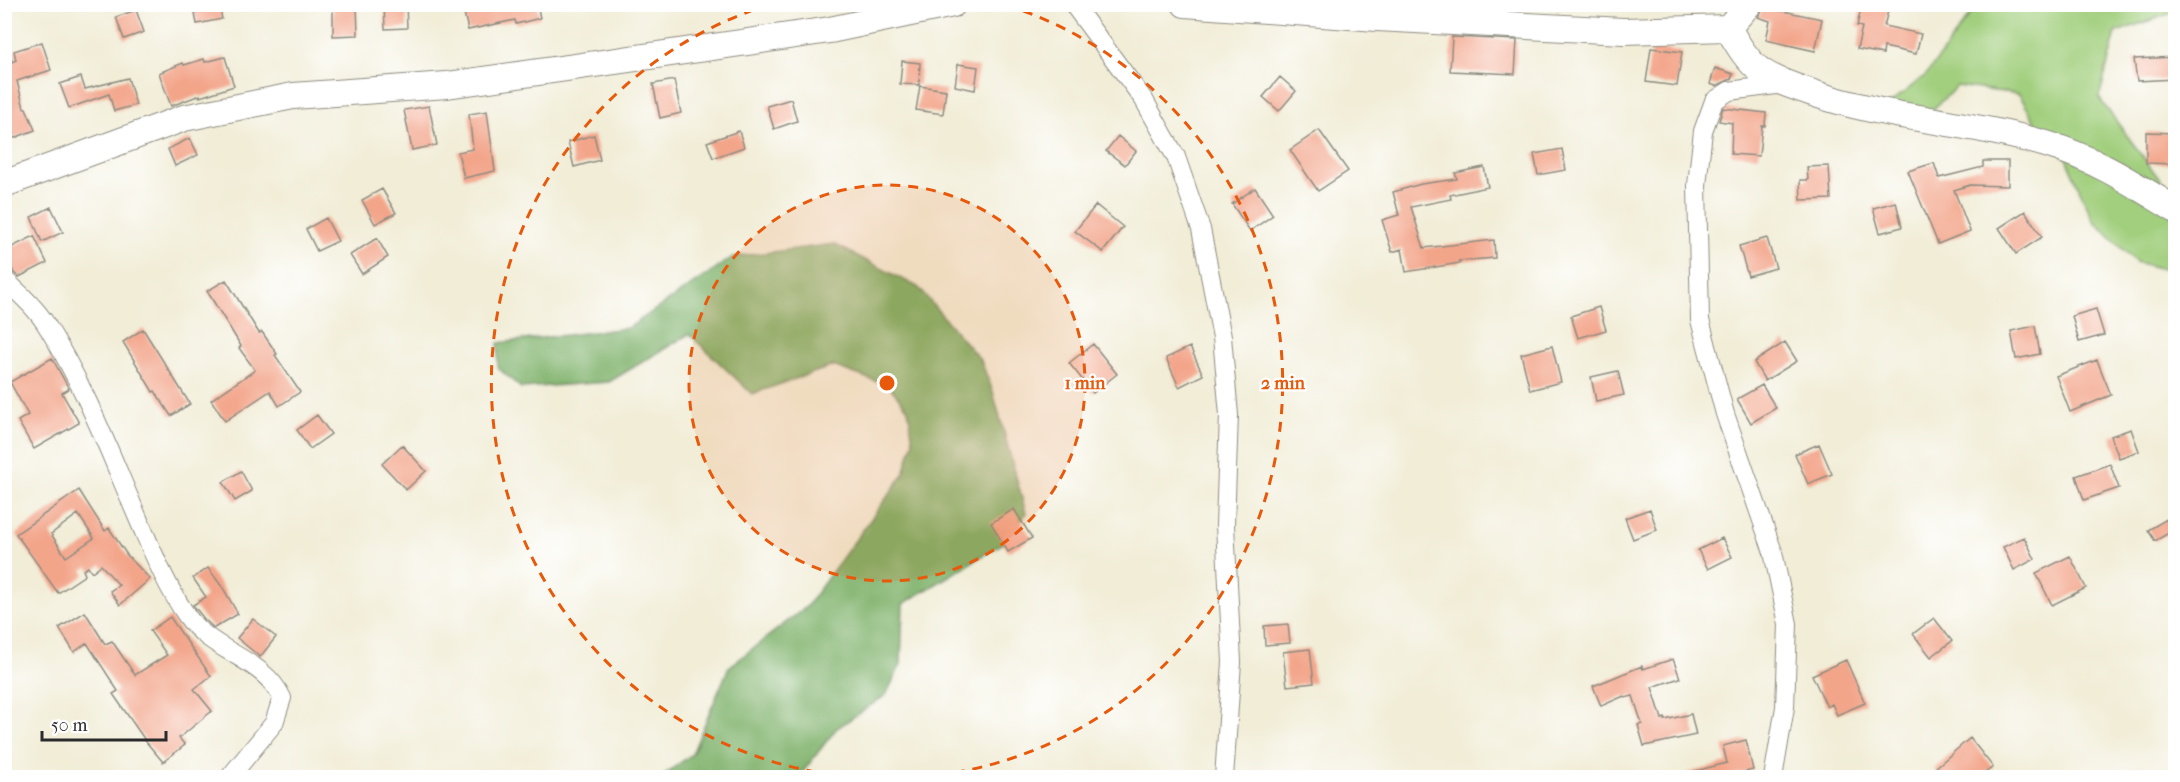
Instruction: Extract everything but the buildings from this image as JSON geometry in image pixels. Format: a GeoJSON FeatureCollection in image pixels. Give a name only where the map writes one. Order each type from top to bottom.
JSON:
{"type":"FeatureCollection","features":[{"type":"Feature","properties":{"kind":"street"},"geometry":{"type":"LineString","coordinates":[[4,184],[184,118],[292,96],[447,85],[563,69],[830,30],[953,4]]}},
{"type":"Feature","properties":{"kind":"street"},"geometry":{"type":"LineString","coordinates":[[1073,4],[1144,100],[1176,157],[1203,240],[1222,337],[1229,415],[1225,525],[1232,662],[1224,777]]}},
{"type":"Feature","properties":{"kind":"street"},"geometry":{"type":"LineString","coordinates":[[1185,4],[1623,31],[1728,28],[1749,4]]}},
{"type":"Feature","properties":{"kind":"street"},"geometry":{"type":"LineString","coordinates":[[1728,28],[1744,54],[1761,71],[1786,84],[1833,100],[2013,135],[2048,145],[2089,160],[2175,210]]}},
{"type":"Feature","properties":{"kind":"street"},"geometry":{"type":"LineString","coordinates":[[1773,777],[1785,707],[1788,624],[1773,552],[1725,414],[1700,320],[1697,185],[1703,130],[1714,101],[1729,91],[1786,84]]}},
{"type":"Feature","properties":{"kind":"street"},"geometry":{"type":"LineString","coordinates":[[4,279],[46,324],[92,409],[162,573],[188,618],[217,644],[261,671],[279,691],[282,698],[274,723],[229,777]]}},
{"type":"Feature","properties":{"kind":"green space"},"geometry":{"type":"Polygon","coordinates":[[[1977,5],[2175,5],[2175,12],[2116,32],[2099,98],[2175,200],[2175,272],[2136,262],[2093,220],[2066,158],[2048,145],[2019,94],[1957,86],[1924,118],[1882,110],[1927,74],[1977,5]]]}},
{"type":"Feature","properties":{"kind":"green space"},"geometry":{"type":"Polygon","coordinates":[[[834,244],[918,287],[981,361],[993,392],[1026,513],[1010,539],[903,604],[901,664],[886,695],[836,729],[799,777],[661,777],[692,754],[729,667],[807,606],[904,474],[913,442],[908,409],[889,386],[833,366],[752,394],[689,334],[609,382],[521,388],[498,368],[498,343],[628,328],[733,257],[834,244]]]}}]}
